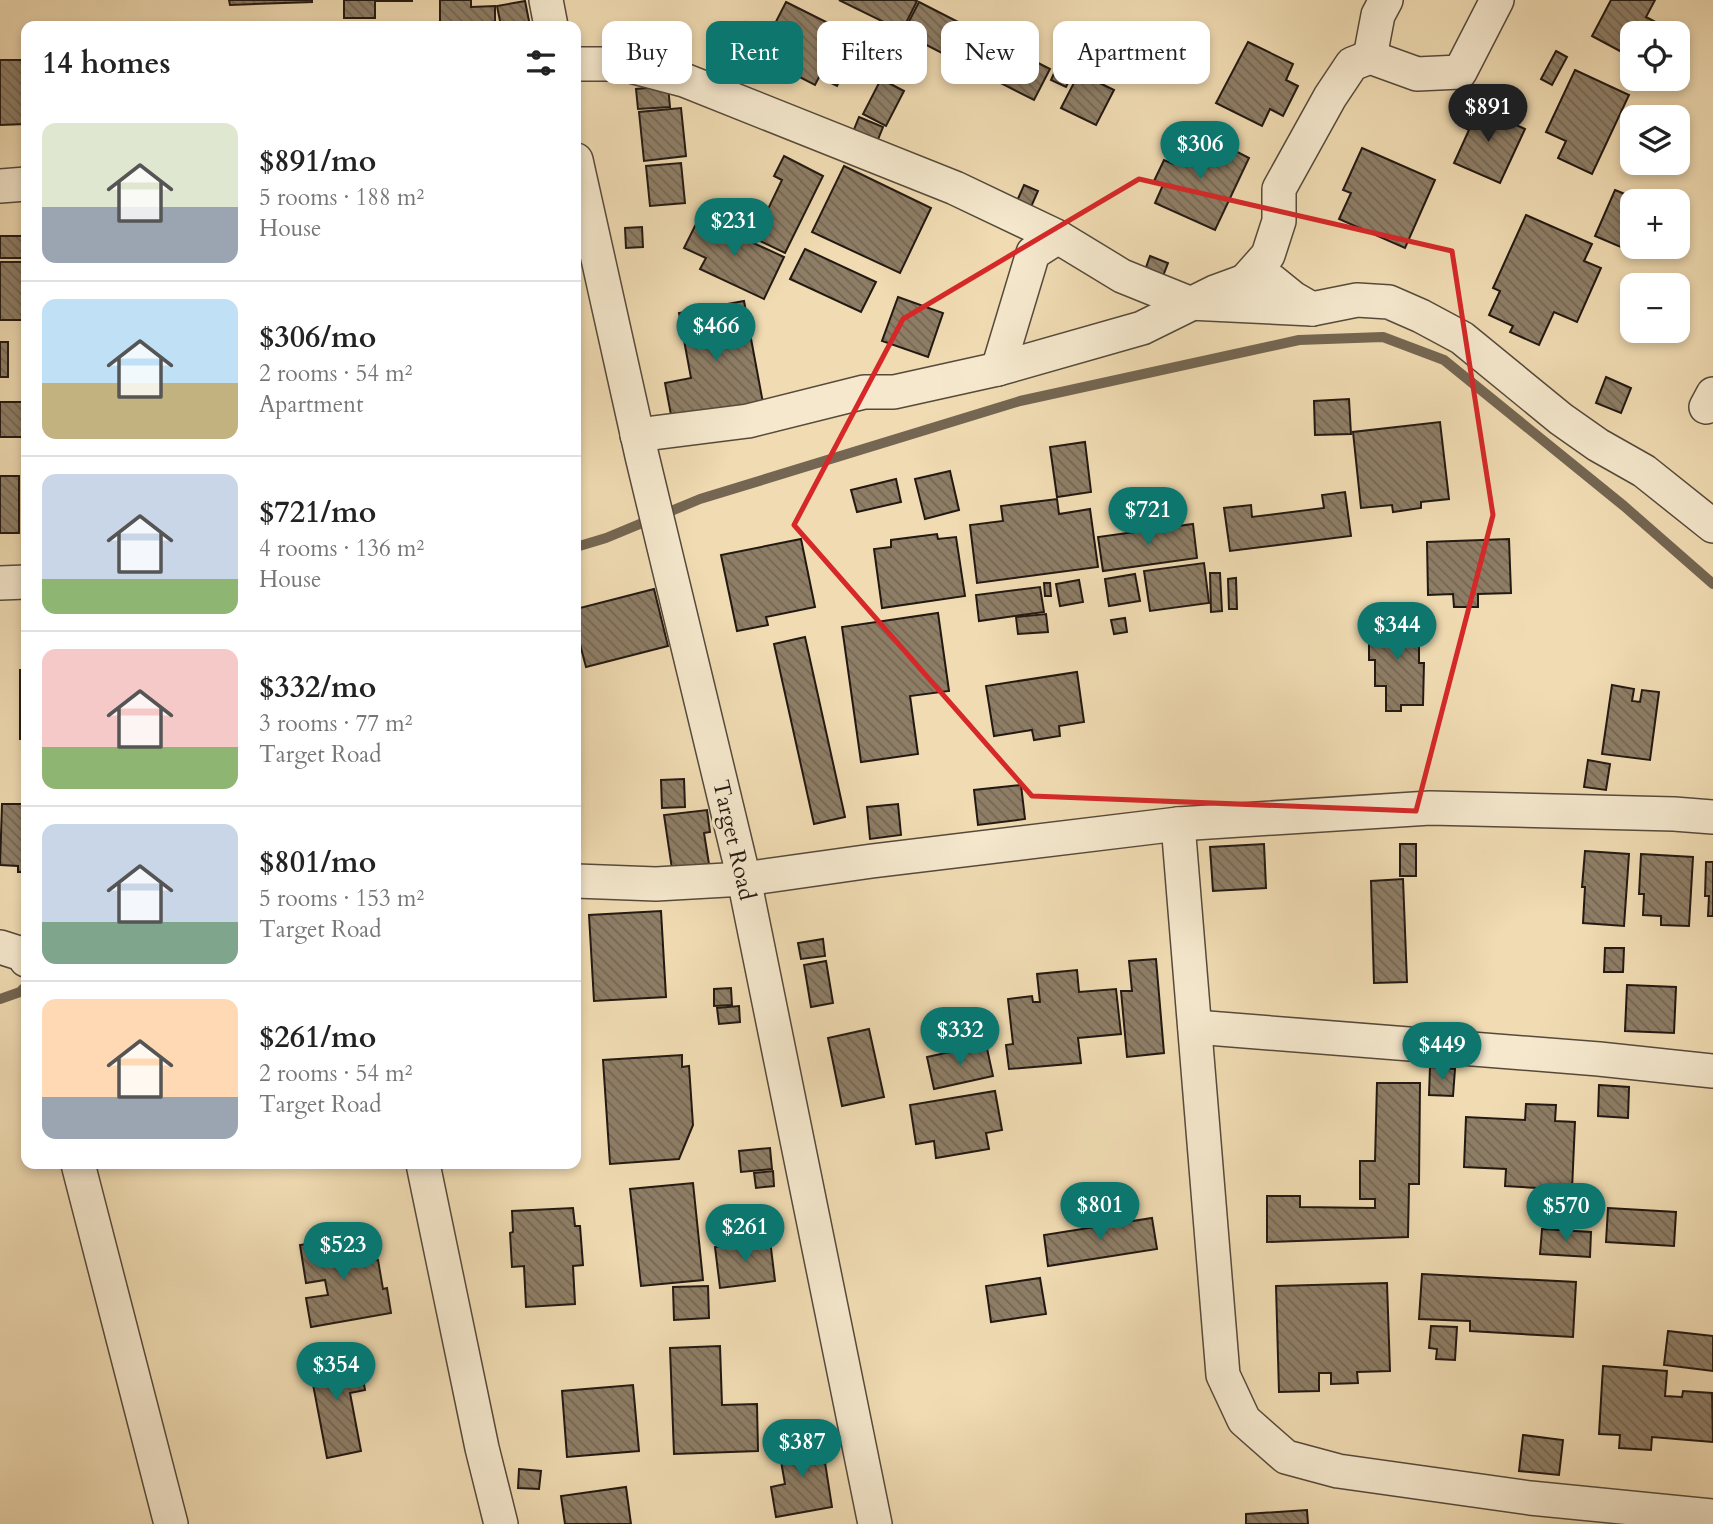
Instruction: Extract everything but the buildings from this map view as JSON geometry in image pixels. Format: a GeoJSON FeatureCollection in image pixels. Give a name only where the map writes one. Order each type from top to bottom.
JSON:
{"type":"FeatureCollection","features":[{"type":"Feature","properties":{"kind":"street"},"geometry":{"type":"LineString","coordinates":[[546,0],[550,21]]}},
{"type":"Feature","properties":{"kind":"street"},"geometry":{"type":"LineString","coordinates":[[1370,57],[1378,15],[1386,0]]}},
{"type":"Feature","properties":{"kind":"street"},"geometry":{"type":"LineString","coordinates":[[1245,281],[1268,255],[1279,221],[1279,189],[1330,97],[1352,64],[1370,57],[1417,74],[1461,72],[1497,0]]}},
{"type":"Feature","properties":{"kind":"street"},"geometry":{"type":"LineString","coordinates":[[581,64],[623,64],[684,80],[955,188],[1058,237],[1122,276],[1189,303],[1312,309],[1357,300],[1389,302],[1462,338],[1561,419],[1598,445],[1644,471],[1713,526]]}},
{"type":"Feature","properties":{"kind":"street","name":"Target Road"},"geometry":{"type":"LineString","coordinates":[[581,183],[639,445],[744,879],[875,1524]]}},
{"type":"Feature","properties":{"kind":"street"},"geometry":{"type":"LineString","coordinates":[[0,186],[21,184]]}},
{"type":"Feature","properties":{"kind":"street"},"geometry":{"type":"LineString","coordinates":[[998,369],[1033,253],[1058,237]]}},
{"type":"Feature","properties":{"kind":"street"},"geometry":{"type":"LineString","coordinates":[[639,445],[864,392],[894,392],[998,369],[1142,328],[1189,303],[1245,281],[1272,281],[1312,309]]}},
{"type":"Feature","properties":{"kind":"street"},"geometry":{"type":"LineString","coordinates":[[0,583],[21,582]]}},
{"type":"Feature","properties":{"kind":"street"},"geometry":{"type":"LineString","coordinates":[[581,881],[656,884],[744,879],[1178,824],[1430,808],[1713,817]]}},
{"type":"Feature","properties":{"kind":"street"},"geometry":{"type":"LineString","coordinates":[[1178,824],[1223,1375],[1244,1420],[1286,1457],[1338,1471],[1530,1498],[1713,1516]]}},
{"type":"Feature","properties":{"kind":"street"},"geometry":{"type":"LineString","coordinates":[[1195,1027],[1599,1059],[1713,1071]]}},
{"type":"Feature","properties":{"kind":"street"},"geometry":{"type":"LineString","coordinates":[[79,1169],[171,1524]]}},
{"type":"Feature","properties":{"kind":"street"},"geometry":{"type":"LineString","coordinates":[[424,1169],[482,1448],[501,1524]]}},
{"type":"Feature","properties":{"kind":"highlighted area"},"geometry":{"type":"Polygon","coordinates":[[[1139,179],[1452,251],[1493,515],[1416,811],[1032,796],[794,525],[903,319],[1139,179]]]}},
{"type":"Feature","properties":{"kind":"waterway"},"geometry":{"type":"LineString","coordinates":[[581,546],[606,538],[700,499],[1020,401],[1299,340],[1383,337],[1444,360],[1624,506],[1713,584]]}},
{"type":"Feature","properties":{"kind":"waterway"},"geometry":{"type":"LineString","coordinates":[[0,999],[21,991]]}}]}
